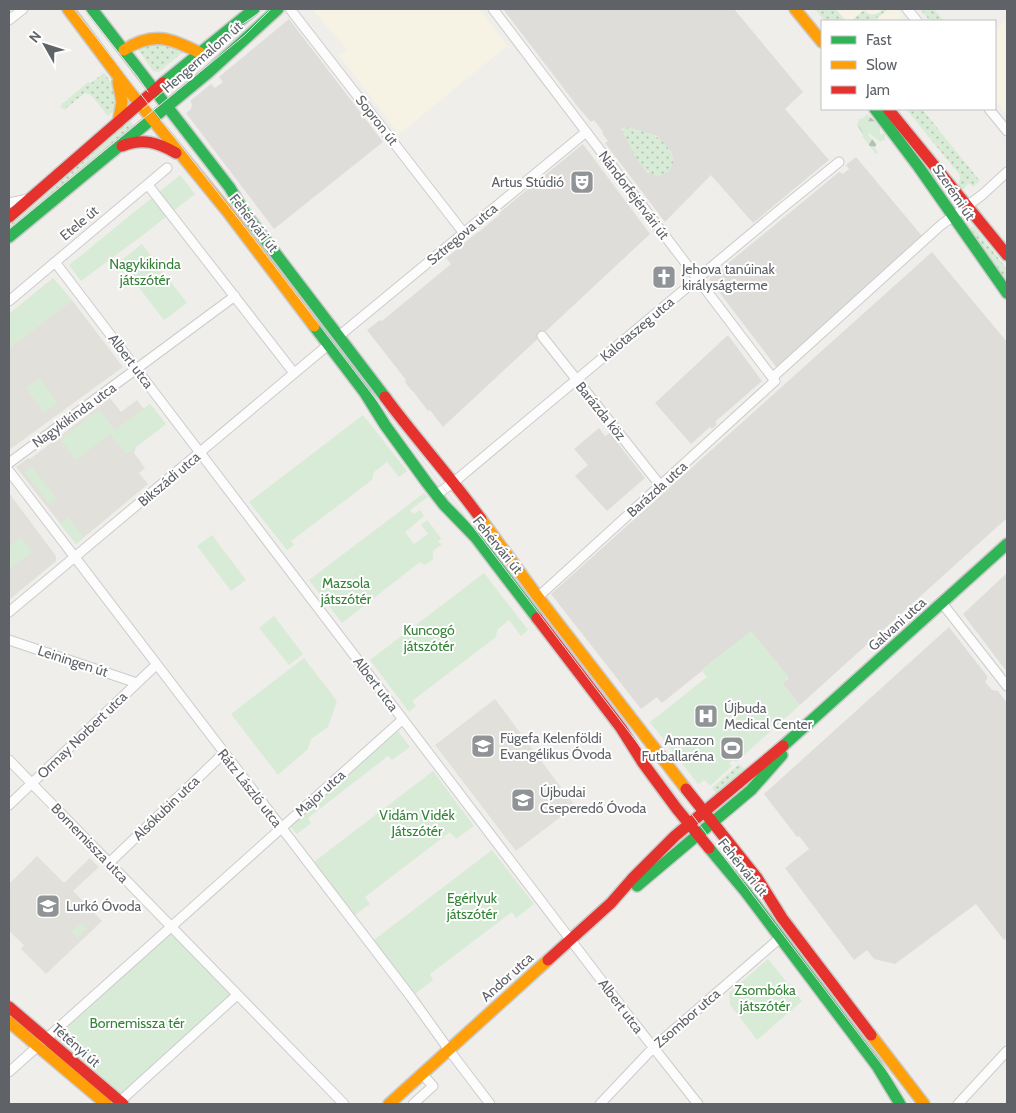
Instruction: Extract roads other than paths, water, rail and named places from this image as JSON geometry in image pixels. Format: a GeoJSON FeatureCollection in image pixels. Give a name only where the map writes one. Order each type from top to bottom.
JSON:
{"type":"FeatureCollection","features":[{"type":"Feature","properties":{"kind":"street"},"geometry":{"type":"LineString","coordinates":[[9,20],[23,9]]}},
{"type":"Feature","properties":{"kind":"street","name":"Fehérvári út"},"geometry":{"type":"LineString","coordinates":[[68,9],[113,71],[227,211],[365,393],[385,425],[436,496],[476,538],[621,728],[643,763],[780,938],[876,1066],[899,1101]]}},
{"type":"Feature","properties":{"kind":"street","name":"Fehérvári út"},"geometry":{"type":"LineString","coordinates":[[92,9],[230,188],[244,212],[411,432],[454,482],[538,597],[658,754],[757,878],[782,918],[924,1104]]}},
{"type":"Feature","properties":{"kind":"street","name":"Hengermalom út"},"geometry":{"type":"LineString","coordinates":[[139,104],[254,9]]}},
{"type":"Feature","properties":{"kind":"street","name":"Hengermalom út"},"geometry":{"type":"LineString","coordinates":[[167,106],[210,72],[278,9]]}},
{"type":"Feature","properties":{"kind":"street","name":"Sopron út"},"geometry":{"type":"LineString","coordinates":[[290,9],[463,232]]}},
{"type":"Feature","properties":{"kind":"street","name":"Nándorfejérvári út"},"geometry":{"type":"LineString","coordinates":[[493,9],[774,379]]}},
{"type":"Feature","properties":{"kind":"street"},"geometry":{"type":"LineString","coordinates":[[795,9],[821,41]]}},
{"type":"Feature","properties":{"kind":"street"},"geometry":{"type":"LineString","coordinates":[[806,9],[821,27]]}},
{"type":"Feature","properties":{"kind":"street"},"geometry":{"type":"LineString","coordinates":[[907,9],[916,20]]}},
{"type":"Feature","properties":{"kind":"street"},"geometry":{"type":"LineString","coordinates":[[124,50],[140,40],[159,37],[177,41],[200,53]]}},
{"type":"Feature","properties":{"kind":"street"},"geometry":{"type":"LineString","coordinates":[[113,71],[123,96],[122,111],[117,125]]}},
{"type":"Feature","properties":{"kind":"street"},"geometry":{"type":"LineString","coordinates":[[9,218],[139,104]]}},
{"type":"Feature","properties":{"kind":"street"},"geometry":{"type":"LineString","coordinates":[[9,237],[167,106]]}},
{"type":"Feature","properties":{"kind":"street","name":"Szerémi út"},"geometry":{"type":"LineString","coordinates":[[875,110],[918,166],[1007,293]]}},
{"type":"Feature","properties":{"kind":"street","name":"Szerémi út"},"geometry":{"type":"LineString","coordinates":[[889,110],[1007,255]]}},
{"type":"Feature","properties":{"kind":"street"},"geometry":{"type":"LineString","coordinates":[[990,110],[1007,131]]}},
{"type":"Feature","properties":{"kind":"street","name":"Sztregova utca"},"geometry":{"type":"LineString","coordinates":[[339,336],[586,132]]}},
{"type":"Feature","properties":{"kind":"street"},"geometry":{"type":"LineString","coordinates":[[113,150],[134,141],[148,140],[180,155]]}},
{"type":"Feature","properties":{"kind":"street","name":"Kalotaszeg utca"},"geometry":{"type":"LineString","coordinates":[[436,496],[839,162]]}},
{"type":"Feature","properties":{"kind":"street","name":"Etele út"},"geometry":{"type":"LineString","coordinates":[[9,301],[167,168]]}},
{"type":"Feature","properties":{"kind":"street","name":"Barázda utca"},"geometry":{"type":"LineString","coordinates":[[538,597],[941,226],[968,206],[1007,172]]}},
{"type":"Feature","properties":{"kind":"street"},"geometry":{"type":"LineString","coordinates":[[148,185],[294,373]]}},
{"type":"Feature","properties":{"kind":"street"},"geometry":{"type":"LineString","coordinates":[[9,203],[31,198]]}},
{"type":"Feature","properties":{"kind":"street","name":"Albert utca"},"geometry":{"type":"LineString","coordinates":[[55,262],[295,576],[402,720],[698,1104]]}},
{"type":"Feature","properties":{"kind":"street","name":"Nagykikinda utca"},"geometry":{"type":"LineString","coordinates":[[9,463],[235,296]]}},
{"type":"Feature","properties":{"kind":"street","name":"Barázda köz"},"geometry":{"type":"LineString","coordinates":[[542,336],[660,485]]}},
{"type":"Feature","properties":{"kind":"street","name":"Bikszádi utca"},"geometry":{"type":"LineString","coordinates":[[9,612],[328,345]]}},
{"type":"Feature","properties":{"kind":"street","name":"Rátz László utca"},"geometry":{"type":"LineString","coordinates":[[9,472],[411,997],[490,1104]]}},
{"type":"Feature","properties":{"kind":"street","name":"Galvani utca"},"geometry":{"type":"LineString","coordinates":[[705,812],[807,726],[1007,544]]}},
{"type":"Feature","properties":{"kind":"street"},"geometry":{"type":"LineString","coordinates":[[942,603],[1007,686]]}},
{"type":"Feature","properties":{"kind":"street","name":"Leiningen út"},"geometry":{"type":"LineString","coordinates":[[9,640],[137,683]]}},
{"type":"Feature","properties":{"kind":"street","name":"Ormay Norbert utca"},"geometry":{"type":"LineString","coordinates":[[9,805],[156,665]]}},
{"type":"Feature","properties":{"kind":"street","name":"Major utca"},"geometry":{"type":"LineString","coordinates":[[172,927],[402,720]]}},
{"type":"Feature","properties":{"kind":"street","name":"Galvani utca"},"geometry":{"type":"LineString","coordinates":[[714,823],[752,790],[807,726]]}},
{"type":"Feature","properties":{"kind":"street","name":"Alsókubin utca"},"geometry":{"type":"LineString","coordinates":[[110,864],[224,754]]}},
{"type":"Feature","properties":{"kind":"street","name":"Bornemissza utca"},"geometry":{"type":"LineString","coordinates":[[9,760],[172,927]]}},
{"type":"Feature","properties":{"kind":"street","name":"Andor utca"},"geometry":{"type":"LineString","coordinates":[[389,1104],[571,940],[611,903],[632,879],[689,824],[705,812]]}},
{"type":"Feature","properties":{"kind":"street","name":"Andor utca"},"geometry":{"type":"LineString","coordinates":[[611,903],[637,886],[714,823]]}},
{"type":"Feature","properties":{"kind":"street"},"geometry":{"type":"LineString","coordinates":[[9,1072],[172,927],[344,1104]]}},
{"type":"Feature","properties":{"kind":"street","name":"Zsombor utca"},"geometry":{"type":"LineString","coordinates":[[600,1104],[653,1048],[780,938]]}},
{"type":"Feature","properties":{"kind":"street"},"geometry":{"type":"LineString","coordinates":[[120,1103],[237,995]]}},
{"type":"Feature","properties":{"kind":"street","name":"Tétényi út"},"geometry":{"type":"LineString","coordinates":[[9,1008],[42,1043],[106,1104]]}},
{"type":"Feature","properties":{"kind":"street","name":"Tétényi út"},"geometry":{"type":"LineString","coordinates":[[9,1022],[42,1043],[120,1103]]}},
{"type":"Feature","properties":{"kind":"street"},"geometry":{"type":"LineString","coordinates":[[958,1104],[1007,1051]]}},
{"type":"Feature","properties":{"kind":"street"},"geometry":{"type":"LineString","coordinates":[[413,1104],[433,1086],[422,1074]]}},
{"type":"Feature","properties":{"kind":"tram line"},"geometry":{"type":"LineString","coordinates":[[74,9],[251,235],[912,1104]]}},
{"type":"Feature","properties":{"kind":"tram line"},"geometry":{"type":"LineString","coordinates":[[84,9],[148,92]]}},
{"type":"Feature","properties":{"kind":"tram line"},"geometry":{"type":"LineString","coordinates":[[143,109],[238,27],[265,9]]}},
{"type":"Feature","properties":{"kind":"tram line"},"geometry":{"type":"LineString","coordinates":[[9,229],[245,35],[271,9]]}},
{"type":"Feature","properties":{"kind":"place","name":"Artus Stúdió"},"geometry":{"type":"Point","coordinates":[582,182]}},
{"type":"Feature","properties":{"kind":"place","name":"Jehova tanúinak királyságterme"},"geometry":{"type":"Point","coordinates":[664,277]}},
{"type":"Feature","properties":{"kind":"place","name":"Újbuda Medical Center"},"geometry":{"type":"Point","coordinates":[706,716]}},
{"type":"Feature","properties":{"kind":"place","name":"Fügefa Kelenföldi Evangélikus Óvoda"},"geometry":{"type":"Point","coordinates":[483,746]}},
{"type":"Feature","properties":{"kind":"place","name":"Amazon Futballaréna"},"geometry":{"type":"Point","coordinates":[732,748]}},
{"type":"Feature","properties":{"kind":"place","name":"Újbudai Cseperedő Óvoda"},"geometry":{"type":"Point","coordinates":[523,800]}},
{"type":"Feature","properties":{"kind":"place","name":"Lurkó Óvoda"},"geometry":{"type":"Point","coordinates":[48,906]}},
{"type":"Feature","properties":{"kind":"park label","name":"Nagykikinda játszótér"},"geometry":{"type":"Point","coordinates":[145,272]}},
{"type":"Feature","properties":{"kind":"park label","name":"Mazsola játszótér"},"geometry":{"type":"Point","coordinates":[346,592]}},
{"type":"Feature","properties":{"kind":"park label","name":"Kuncogó játszótér"},"geometry":{"type":"Point","coordinates":[429,638]}},
{"type":"Feature","properties":{"kind":"park label","name":"Vidám Vidék Játszótér"},"geometry":{"type":"Point","coordinates":[417,824]}},
{"type":"Feature","properties":{"kind":"park label","name":"Egérlyuk játszótér"},"geometry":{"type":"Point","coordinates":[472,906]}},
{"type":"Feature","properties":{"kind":"park label","name":"Zsombóka játszótér"},"geometry":{"type":"Point","coordinates":[765,998]}},
{"type":"Feature","properties":{"kind":"park label","name":"Bornemissza tér"},"geometry":{"type":"Point","coordinates":[137,1023]}}]}
